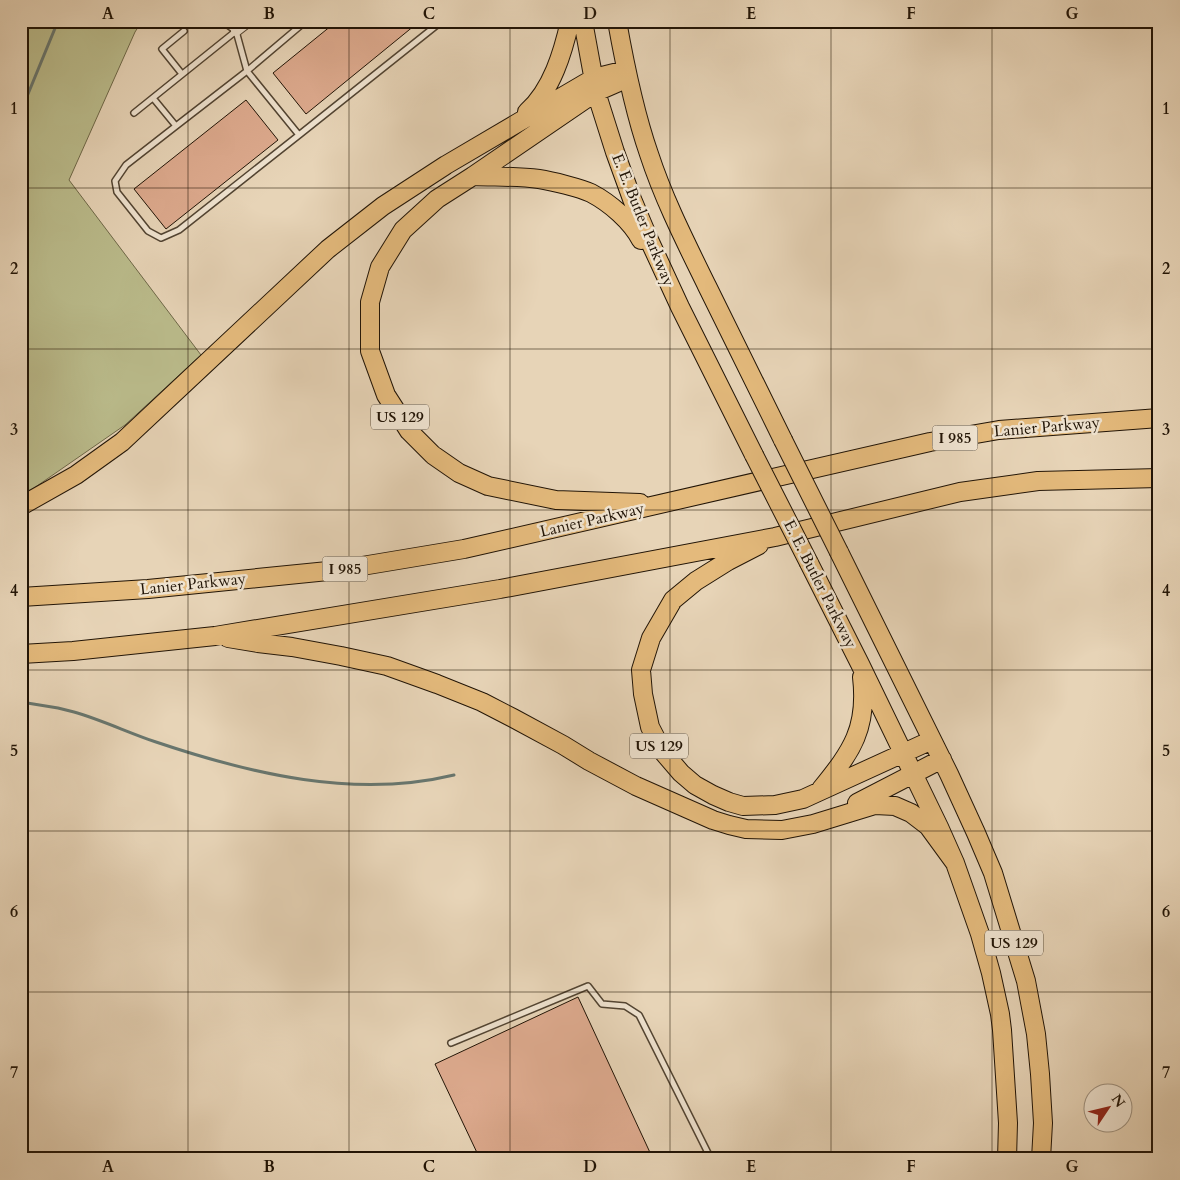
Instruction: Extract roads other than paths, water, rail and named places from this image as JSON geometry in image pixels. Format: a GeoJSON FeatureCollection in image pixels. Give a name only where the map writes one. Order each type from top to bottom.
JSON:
{"type":"FeatureCollection","features":[{"type":"Feature","properties":{"kind":"highway"},"geometry":{"type":"LineString","coordinates":[[512,125],[533,106],[545,88],[557,66],[565,44],[570,21]]}},
{"type":"Feature","properties":{"kind":"highway","name":"E. E. Butler Parkway"},"geometry":{"type":"LineString","coordinates":[[583,21],[595,85],[615,152],[650,242],[680,307],[860,664],[955,863],[980,934],[1000,1014],[1008,1122],[1007,1159]]}},
{"type":"Feature","properties":{"kind":"highway","name":"E. E. Butler Parkway"},"geometry":{"type":"LineString","coordinates":[[616,21],[638,120],[649,156],[667,201],[783,440],[942,759],[992,873],[1026,981],[1036,1034],[1043,1123],[1042,1159]]}},
{"type":"Feature","properties":{"kind":"highway"},"geometry":{"type":"LineString","coordinates":[[21,506],[76,475],[122,442],[328,250],[383,206],[512,125],[595,85],[627,74]]}},
{"type":"Feature","properties":{"kind":"highway"},"geometry":{"type":"LineString","coordinates":[[473,176],[595,85]]}},
{"type":"Feature","properties":{"kind":"highway","name":"US 129"},"geometry":{"type":"LineString","coordinates":[[663,503],[556,500],[488,486],[458,473],[433,455],[409,431],[386,395],[370,350],[370,302],[380,267],[403,230],[437,199],[473,176],[540,179],[590,193],[613,208],[635,228],[680,307]]}},
{"type":"Feature","properties":{"kind":"highway","name":"Lanier Parkway"},"geometry":{"type":"LineString","coordinates":[[21,597],[148,589],[338,570],[464,549],[930,442],[998,430],[1159,418]]}},
{"type":"Feature","properties":{"kind":"highway"},"geometry":{"type":"LineString","coordinates":[[21,654],[73,651],[215,636],[500,589],[775,537],[960,492],[1038,481],[1159,478]]}},
{"type":"Feature","properties":{"kind":"highway","name":"US 129"},"geometry":{"type":"LineString","coordinates":[[775,537],[728,561],[696,581],[673,600],[651,638],[641,670],[643,694],[650,727],[663,752],[681,773],[695,785],[713,795],[743,806],[775,806],[803,799],[932,740]]}},
{"type":"Feature","properties":{"kind":"highway"},"geometry":{"type":"LineString","coordinates":[[215,636],[292,647],[350,658],[387,666],[437,684],[482,702],[636,786],[713,820],[730,825],[746,829],[782,830],[813,824],[875,805],[895,806],[911,813],[928,826],[955,863]]}},
{"type":"Feature","properties":{"kind":"highway"},"geometry":{"type":"LineString","coordinates":[[820,791],[843,761],[855,741],[861,724],[864,703],[860,664]]}},
{"type":"Feature","properties":{"kind":"highway"},"geometry":{"type":"LineString","coordinates":[[830,818],[859,801],[942,759]]}},
{"type":"Feature","properties":{"kind":"street"},"geometry":{"type":"LineString","coordinates":[[236,31],[248,21]]}},
{"type":"Feature","properties":{"kind":"lane"},"geometry":{"type":"LineString","coordinates":[[222,21],[236,31],[247,71],[299,135]]}},
{"type":"Feature","properties":{"kind":"lane"},"geometry":{"type":"LineString","coordinates":[[306,21],[247,71],[126,165],[115,181],[117,192],[148,231],[161,238],[179,230],[442,21]]}},
{"type":"Feature","properties":{"kind":"lane"},"geometry":{"type":"LineString","coordinates":[[182,74],[162,49],[184,31]]}},
{"type":"Feature","properties":{"kind":"lane"},"geometry":{"type":"LineString","coordinates":[[134,113],[236,31]]}},
{"type":"Feature","properties":{"kind":"lane"},"geometry":{"type":"LineString","coordinates":[[153,98],[176,126]]}},
{"type":"Feature","properties":{"kind":"lane"},"geometry":{"type":"LineString","coordinates":[[451,1043],[588,986],[602,1004],[625,1006],[640,1015],[711,1159]]}},
{"type":"Feature","properties":{"kind":"waterway"},"geometry":{"type":"LineString","coordinates":[[21,111],[58,21]]}},
{"type":"Feature","properties":{"kind":"waterway"},"geometry":{"type":"LineString","coordinates":[[21,702],[74,712],[192,754],[266,773],[304,780],[341,784],[379,784],[417,782],[454,775]]}}]}
